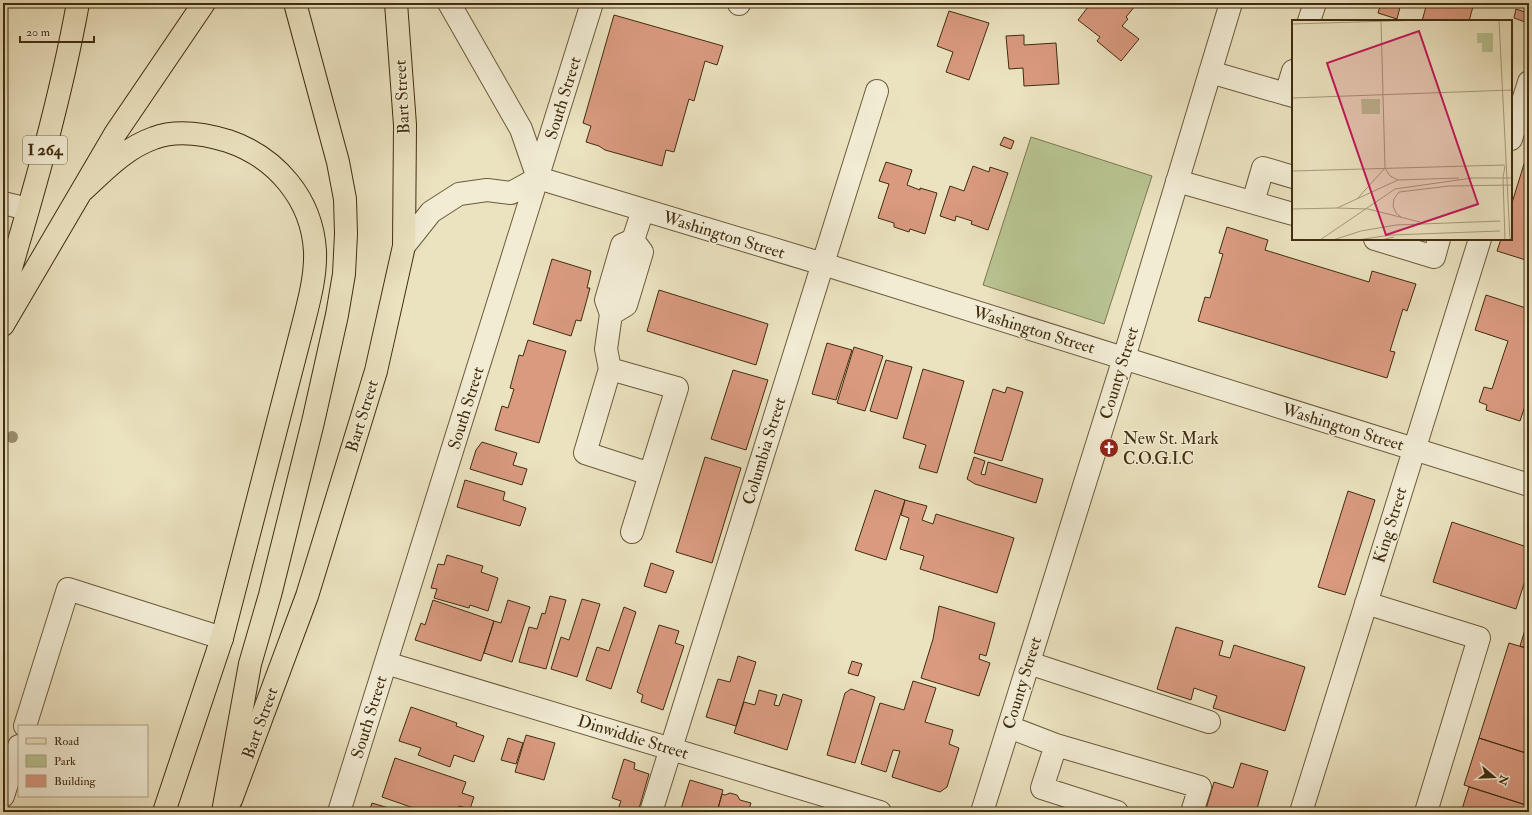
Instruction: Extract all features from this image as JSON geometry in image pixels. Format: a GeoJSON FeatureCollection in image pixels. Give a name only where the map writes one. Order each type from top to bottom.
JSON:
{"type":"FeatureCollection","features":[{"type":"Feature","properties":{"kind":"main road","name":"I 264"},"geometry":{"type":"LineString","coordinates":[[3,295],[57,104],[78,3]]}},
{"type":"Feature","properties":{"kind":"main road"},"geometry":{"type":"LineString","coordinates":[[3,325],[115,134],[204,3]]}},
{"type":"Feature","properties":{"kind":"main road"},"geometry":{"type":"LineString","coordinates":[[223,812],[250,664],[270,595],[313,422],[337,315],[344,274],[346,234],[345,199],[338,162],[296,3]]}},
{"type":"Feature","properties":{"kind":"main road","name":"Bart Street"},"geometry":{"type":"LineString","coordinates":[[227,812],[307,596],[376,370],[404,246],[404,125],[396,3]]}},
{"type":"Feature","properties":{"kind":"main road"},"geometry":{"type":"LineString","coordinates":[[81,192],[120,156],[154,137],[192,133],[216,137],[240,145],[266,160],[285,177],[299,199],[310,222],[315,250],[313,280],[303,325],[222,638],[164,812]]}},
{"type":"Feature","properties":{"kind":"street"},"geometry":{"type":"LineString","coordinates":[[404,246],[431,212],[459,194],[487,190],[511,193],[538,178],[521,129],[449,3]]}},
{"type":"Feature","properties":{"kind":"street","name":"South Street"},"geometry":{"type":"LineString","coordinates":[[339,812],[592,3]]}},
{"type":"Feature","properties":{"kind":"street","name":"County Street"},"geometry":{"type":"LineString","coordinates":[[982,812],[1124,358],[1231,3]]}},
{"type":"Feature","properties":{"kind":"street"},"geometry":{"type":"LineString","coordinates":[[1309,20],[1315,3]]}},
{"type":"Feature","properties":{"kind":"street"},"geometry":{"type":"LineString","coordinates":[[1210,72],[1289,95],[1292,78]]}},
{"type":"Feature","properties":{"kind":"street"},"geometry":{"type":"LineString","coordinates":[[1512,136],[1529,82]]}},
{"type":"Feature","properties":{"kind":"street","name":"Columbia Street"},"geometry":{"type":"LineString","coordinates":[[651,812],[877,91]]}},
{"type":"Feature","properties":{"kind":"street"},"geometry":{"type":"LineString","coordinates":[[1253,202],[1263,168],[1292,177]]}},
{"type":"Feature","properties":{"kind":"street","name":"Washington Street"},"geometry":{"type":"LineString","coordinates":[[538,178],[823,264],[1529,485]]}},
{"type":"Feature","properties":{"kind":"street"},"geometry":{"type":"LineString","coordinates":[[1177,181],[1292,214]]}},
{"type":"Feature","properties":{"kind":"street"},"geometry":{"type":"LineString","coordinates":[[3,202],[28,209]]}},
{"type":"Feature","properties":{"kind":"street"},"geometry":{"type":"LineString","coordinates":[[643,210],[633,240],[642,252],[626,304],[611,314],[606,349],[610,369],[585,453],[650,474]]}},
{"type":"Feature","properties":{"kind":"street"},"geometry":{"type":"LineString","coordinates":[[1378,240],[1434,257],[1439,240]]}},
{"type":"Feature","properties":{"kind":"street","name":"King Street"},"geometry":{"type":"LineString","coordinates":[[1301,812],[1480,240]]}},
{"type":"Feature","properties":{"kind":"street"},"geometry":{"type":"LineString","coordinates":[[610,369],[677,388],[632,532]]}},
{"type":"Feature","properties":{"kind":"street"},"geometry":{"type":"LineString","coordinates":[[25,725],[68,589],[222,638]]}},
{"type":"Feature","properties":{"kind":"street"},"geometry":{"type":"LineString","coordinates":[[1366,604],[1479,638],[1426,812]]}},
{"type":"Feature","properties":{"kind":"street","name":"Dinwiddie Street"},"geometry":{"type":"LineString","coordinates":[[386,662],[880,812]]}},
{"type":"Feature","properties":{"kind":"street"},"geometry":{"type":"LineString","coordinates":[[1029,663],[1209,722]]}},
{"type":"Feature","properties":{"kind":"street"},"geometry":{"type":"LineString","coordinates":[[1009,727],[1056,744],[1200,787],[1192,812]]}},
{"type":"Feature","properties":{"kind":"street"},"geometry":{"type":"LineString","coordinates":[[1056,744],[1042,788],[1117,812]]}},
{"type":"Feature","properties":{"kind":"street"},"geometry":{"type":"LineString","coordinates":[[3,796],[18,749]]}},
{"type":"Feature","properties":{"kind":"green space"},"geometry":{"type":"Polygon","coordinates":[[[1031,137],[1152,176],[1104,324],[983,285],[1031,137]]]}},
{"type":"Feature","properties":{"kind":"building"},"geometry":{"type":"Polygon","coordinates":[[[1091,3],[1132,3],[1135,6],[1126,17],[1128,19],[1122,26],[1139,39],[1121,61],[1097,41],[1100,37],[1078,20],[1091,3]]]}},
{"type":"Feature","properties":{"kind":"building"},"geometry":{"type":"Polygon","coordinates":[[[1381,3],[1401,3],[1397,19],[1378,13],[1381,3]]]}},
{"type":"Feature","properties":{"kind":"building"},"geometry":{"type":"Polygon","coordinates":[[[1427,3],[1474,3],[1469,20],[1422,20],[1427,3]]]}},
{"type":"Feature","properties":{"kind":"building"},"geometry":{"type":"Polygon","coordinates":[[[1516,9],[1528,13],[1525,22],[1514,18],[1516,9]]]}},
{"type":"Feature","properties":{"kind":"building"},"geometry":{"type":"Polygon","coordinates":[[[949,11],[989,23],[969,80],[946,72],[953,52],[937,46],[949,11]]]}},
{"type":"Feature","properties":{"kind":"building"},"geometry":{"type":"Polygon","coordinates":[[[614,15],[723,46],[717,65],[705,61],[694,101],[689,99],[674,152],[666,150],[662,166],[605,150],[599,146],[586,142],[591,126],[583,123],[614,15]]]}},
{"type":"Feature","properties":{"kind":"building"},"geometry":{"type":"Polygon","coordinates":[[[1024,35],[1024,45],[1056,43],[1059,84],[1024,86],[1023,68],[1009,69],[1006,36],[1024,35]]]}},
{"type":"Feature","properties":{"kind":"building"},"geometry":{"type":"Polygon","coordinates":[[[1004,137],[1014,141],[1011,149],[1000,145],[1004,137]]]}},
{"type":"Feature","properties":{"kind":"building"},"geometry":{"type":"Polygon","coordinates":[[[1529,148],[1529,261],[1497,251],[1501,240],[1512,240],[1512,203],[1529,148]]]}},
{"type":"Feature","properties":{"kind":"building"},"geometry":{"type":"Polygon","coordinates":[[[886,162],[912,170],[907,185],[920,190],[920,188],[937,193],[925,234],[910,229],[909,232],[894,227],[894,223],[878,218],[889,184],[879,181],[886,162]]]}},
{"type":"Feature","properties":{"kind":"building"},"geometry":{"type":"Polygon","coordinates":[[[973,166],[989,172],[990,167],[1008,173],[988,230],[971,224],[972,221],[956,216],[955,221],[940,216],[950,186],[964,191],[973,166]]]}},
{"type":"Feature","properties":{"kind":"building"},"geometry":{"type":"Polygon","coordinates":[[[1227,227],[1268,240],[1265,250],[1369,282],[1372,271],[1416,284],[1407,311],[1403,309],[1390,351],[1395,352],[1387,378],[1198,321],[1205,297],[1210,298],[1223,254],[1219,253],[1227,227]]]}},
{"type":"Feature","properties":{"kind":"building"},"geometry":{"type":"Polygon","coordinates":[[[552,259],[591,271],[587,288],[590,288],[581,321],[576,320],[571,336],[533,324],[552,259]]]}},
{"type":"Feature","properties":{"kind":"building"},"geometry":{"type":"Polygon","coordinates":[[[659,290],[768,324],[756,365],[647,331],[659,290]]]}},
{"type":"Feature","properties":{"kind":"building"},"geometry":{"type":"Polygon","coordinates":[[[1486,295],[1529,309],[1529,394],[1520,421],[1486,410],[1487,405],[1479,402],[1484,387],[1492,389],[1508,341],[1475,330],[1486,295]]]}},
{"type":"Feature","properties":{"kind":"building"},"geometry":{"type":"Polygon","coordinates":[[[528,340],[566,351],[539,443],[495,430],[502,406],[508,408],[514,389],[510,388],[519,355],[523,356],[528,340]]]}},
{"type":"Feature","properties":{"kind":"building"},"geometry":{"type":"Polygon","coordinates":[[[827,343],[852,350],[836,400],[812,394],[827,343]]]}},
{"type":"Feature","properties":{"kind":"building"},"geometry":{"type":"Polygon","coordinates":[[[854,347],[883,356],[865,411],[837,403],[854,347]]]}},
{"type":"Feature","properties":{"kind":"building"},"geometry":{"type":"Polygon","coordinates":[[[886,360],[912,367],[897,419],[870,411],[886,360]]]}},
{"type":"Feature","properties":{"kind":"building"},"geometry":{"type":"Polygon","coordinates":[[[923,369],[964,381],[937,473],[919,468],[926,445],[903,438],[923,369]]]}},
{"type":"Feature","properties":{"kind":"building"},"geometry":{"type":"Polygon","coordinates":[[[733,370],[768,380],[746,450],[711,439],[733,370]]]}},
{"type":"Feature","properties":{"kind":"building"},"geometry":{"type":"Polygon","coordinates":[[[1007,387],[1023,392],[1002,461],[974,453],[993,389],[1005,393],[1007,387]]]}},
{"type":"Feature","properties":{"kind":"building"},"geometry":{"type":"Polygon","coordinates":[[[482,442],[517,453],[513,465],[527,469],[522,485],[470,469],[476,450],[482,442]]]}},
{"type":"Feature","properties":{"kind":"building"},"geometry":{"type":"Polygon","coordinates":[[[705,457],[741,468],[712,563],[676,552],[705,457]]]}},
{"type":"Feature","properties":{"kind":"building"},"geometry":{"type":"Polygon","coordinates":[[[974,457],[985,461],[981,474],[985,475],[988,462],[1043,479],[1036,503],[975,484],[967,479],[974,457]]]}},
{"type":"Feature","properties":{"kind":"building"},"geometry":{"type":"Polygon","coordinates":[[[465,480],[505,492],[503,500],[526,508],[520,526],[457,507],[465,480]]]}},
{"type":"Feature","properties":{"kind":"building"},"geometry":{"type":"Polygon","coordinates":[[[875,490],[905,500],[886,560],[855,550],[875,490]]]}},
{"type":"Feature","properties":{"kind":"building"},"geometry":{"type":"Polygon","coordinates":[[[1348,491],[1375,500],[1345,595],[1318,587],[1348,491]]]}},
{"type":"Feature","properties":{"kind":"building"},"geometry":{"type":"Polygon","coordinates":[[[905,500],[927,506],[922,520],[933,524],[936,514],[1014,538],[997,593],[920,569],[924,556],[900,549],[909,518],[901,515],[905,500]]]}},
{"type":"Feature","properties":{"kind":"building"},"geometry":{"type":"Polygon","coordinates":[[[1452,522],[1527,547],[1525,552],[1529,553],[1529,568],[1516,609],[1433,582],[1452,522]]]}},
{"type":"Feature","properties":{"kind":"building"},"geometry":{"type":"Polygon","coordinates":[[[447,555],[483,566],[481,572],[498,578],[488,611],[470,605],[469,608],[434,598],[437,589],[431,588],[438,564],[444,565],[447,555]]]}},
{"type":"Feature","properties":{"kind":"building"},"geometry":{"type":"Polygon","coordinates":[[[651,563],[674,571],[666,593],[644,586],[651,563]]]}},
{"type":"Feature","properties":{"kind":"building"},"geometry":{"type":"Polygon","coordinates":[[[550,596],[566,600],[546,669],[519,662],[529,627],[537,629],[542,613],[545,614],[550,596]]]}},
{"type":"Feature","properties":{"kind":"building"},"geometry":{"type":"Polygon","coordinates":[[[582,599],[600,604],[577,677],[551,669],[561,637],[569,640],[582,599]]]}},
{"type":"Feature","properties":{"kind":"building"},"geometry":{"type":"Polygon","coordinates":[[[433,600],[494,621],[481,661],[415,640],[421,623],[425,625],[433,600]]]}},
{"type":"Feature","properties":{"kind":"building"},"geometry":{"type":"Polygon","coordinates":[[[508,600],[530,607],[512,662],[484,653],[494,621],[501,623],[508,600]]]}},
{"type":"Feature","properties":{"kind":"building"},"geometry":{"type":"Polygon","coordinates":[[[939,606],[995,623],[986,656],[980,654],[979,659],[990,663],[979,696],[921,678],[933,639],[939,606]]]}},
{"type":"Feature","properties":{"kind":"building"},"geometry":{"type":"Polygon","coordinates":[[[624,607],[636,612],[611,689],[586,680],[597,647],[609,651],[624,607]]]}},
{"type":"Feature","properties":{"kind":"building"},"geometry":{"type":"Polygon","coordinates":[[[1529,617],[1529,649],[1520,646],[1529,617]]]}},
{"type":"Feature","properties":{"kind":"building"},"geometry":{"type":"Polygon","coordinates":[[[659,625],[679,631],[675,643],[684,646],[663,710],[641,702],[643,695],[637,692],[659,625]]]}},
{"type":"Feature","properties":{"kind":"building"},"geometry":{"type":"Polygon","coordinates":[[[1176,627],[1223,641],[1219,655],[1230,658],[1234,645],[1305,667],[1285,731],[1213,708],[1217,696],[1194,688],[1191,700],[1157,689],[1176,627]]]}},
{"type":"Feature","properties":{"kind":"building"},"geometry":{"type":"Polygon","coordinates":[[[1509,643],[1529,649],[1529,754],[1479,738],[1509,643]]]}},
{"type":"Feature","properties":{"kind":"building"},"geometry":{"type":"Polygon","coordinates":[[[738,656],[756,662],[736,726],[706,717],[718,679],[730,682],[738,656]]]}},
{"type":"Feature","properties":{"kind":"building"},"geometry":{"type":"Polygon","coordinates":[[[852,661],[862,664],[858,676],[848,673],[852,661]]]}},
{"type":"Feature","properties":{"kind":"building"},"geometry":{"type":"Polygon","coordinates":[[[913,681],[936,688],[925,722],[953,730],[949,744],[959,748],[947,787],[940,792],[892,777],[900,751],[893,750],[886,772],[861,764],[880,703],[904,710],[913,681]]]}},
{"type":"Feature","properties":{"kind":"building"},"geometry":{"type":"Polygon","coordinates":[[[851,689],[875,697],[855,763],[827,755],[845,693],[851,689]]]}},
{"type":"Feature","properties":{"kind":"building"},"geometry":{"type":"Polygon","coordinates":[[[759,690],[777,695],[774,705],[779,706],[783,694],[802,700],[787,750],[734,733],[744,702],[755,705],[759,690]]]}},
{"type":"Feature","properties":{"kind":"building"},"geometry":{"type":"Polygon","coordinates":[[[411,707],[457,723],[456,726],[484,736],[474,762],[454,755],[450,767],[418,755],[421,748],[399,741],[411,707]]]}},
{"type":"Feature","properties":{"kind":"building"},"geometry":{"type":"Polygon","coordinates":[[[526,735],[555,743],[544,780],[515,772],[526,735]]]}},
{"type":"Feature","properties":{"kind":"building"},"geometry":{"type":"Polygon","coordinates":[[[508,738],[523,743],[516,764],[501,760],[508,738]]]}},
{"type":"Feature","properties":{"kind":"building"},"geometry":{"type":"Polygon","coordinates":[[[1479,738],[1529,754],[1529,806],[1464,785],[1479,738]]]}},
{"type":"Feature","properties":{"kind":"building"},"geometry":{"type":"Polygon","coordinates":[[[395,758],[466,782],[462,793],[474,797],[470,809],[459,806],[457,812],[425,812],[382,797],[395,758]]]}},
{"type":"Feature","properties":{"kind":"building"},"geometry":{"type":"Polygon","coordinates":[[[624,759],[635,763],[634,769],[649,774],[638,812],[617,812],[621,801],[612,798],[624,759]]]}},
{"type":"Feature","properties":{"kind":"building"},"geometry":{"type":"Polygon","coordinates":[[[1241,763],[1268,771],[1256,812],[1205,812],[1214,782],[1233,788],[1241,763]]]}},
{"type":"Feature","properties":{"kind":"building"},"geometry":{"type":"Polygon","coordinates":[[[690,780],[723,790],[717,812],[680,812],[690,780]]]}},
{"type":"Feature","properties":{"kind":"building"},"geometry":{"type":"Polygon","coordinates":[[[1469,787],[1529,806],[1529,812],[1470,812],[1462,809],[1469,787]]]}},
{"type":"Feature","properties":{"kind":"building"},"geometry":{"type":"Polygon","coordinates":[[[730,793],[737,795],[740,800],[751,803],[748,812],[717,812],[722,794],[725,795],[730,793]]]}},
{"type":"Feature","properties":{"kind":"building"},"geometry":{"type":"Polygon","coordinates":[[[372,803],[402,812],[369,812],[372,803]]]}},
{"type":"Feature","properties":{"kind":"building"},"geometry":{"type":"Polygon","coordinates":[[[1457,808],[1462,809],[1470,812],[1456,812],[1457,808]]]}},
{"type":"Feature","properties":{"kind":"place","name":"New St. Mark C.O.G.I.C"},"geometry":{"type":"Point","coordinates":[1109,448]}}]}
